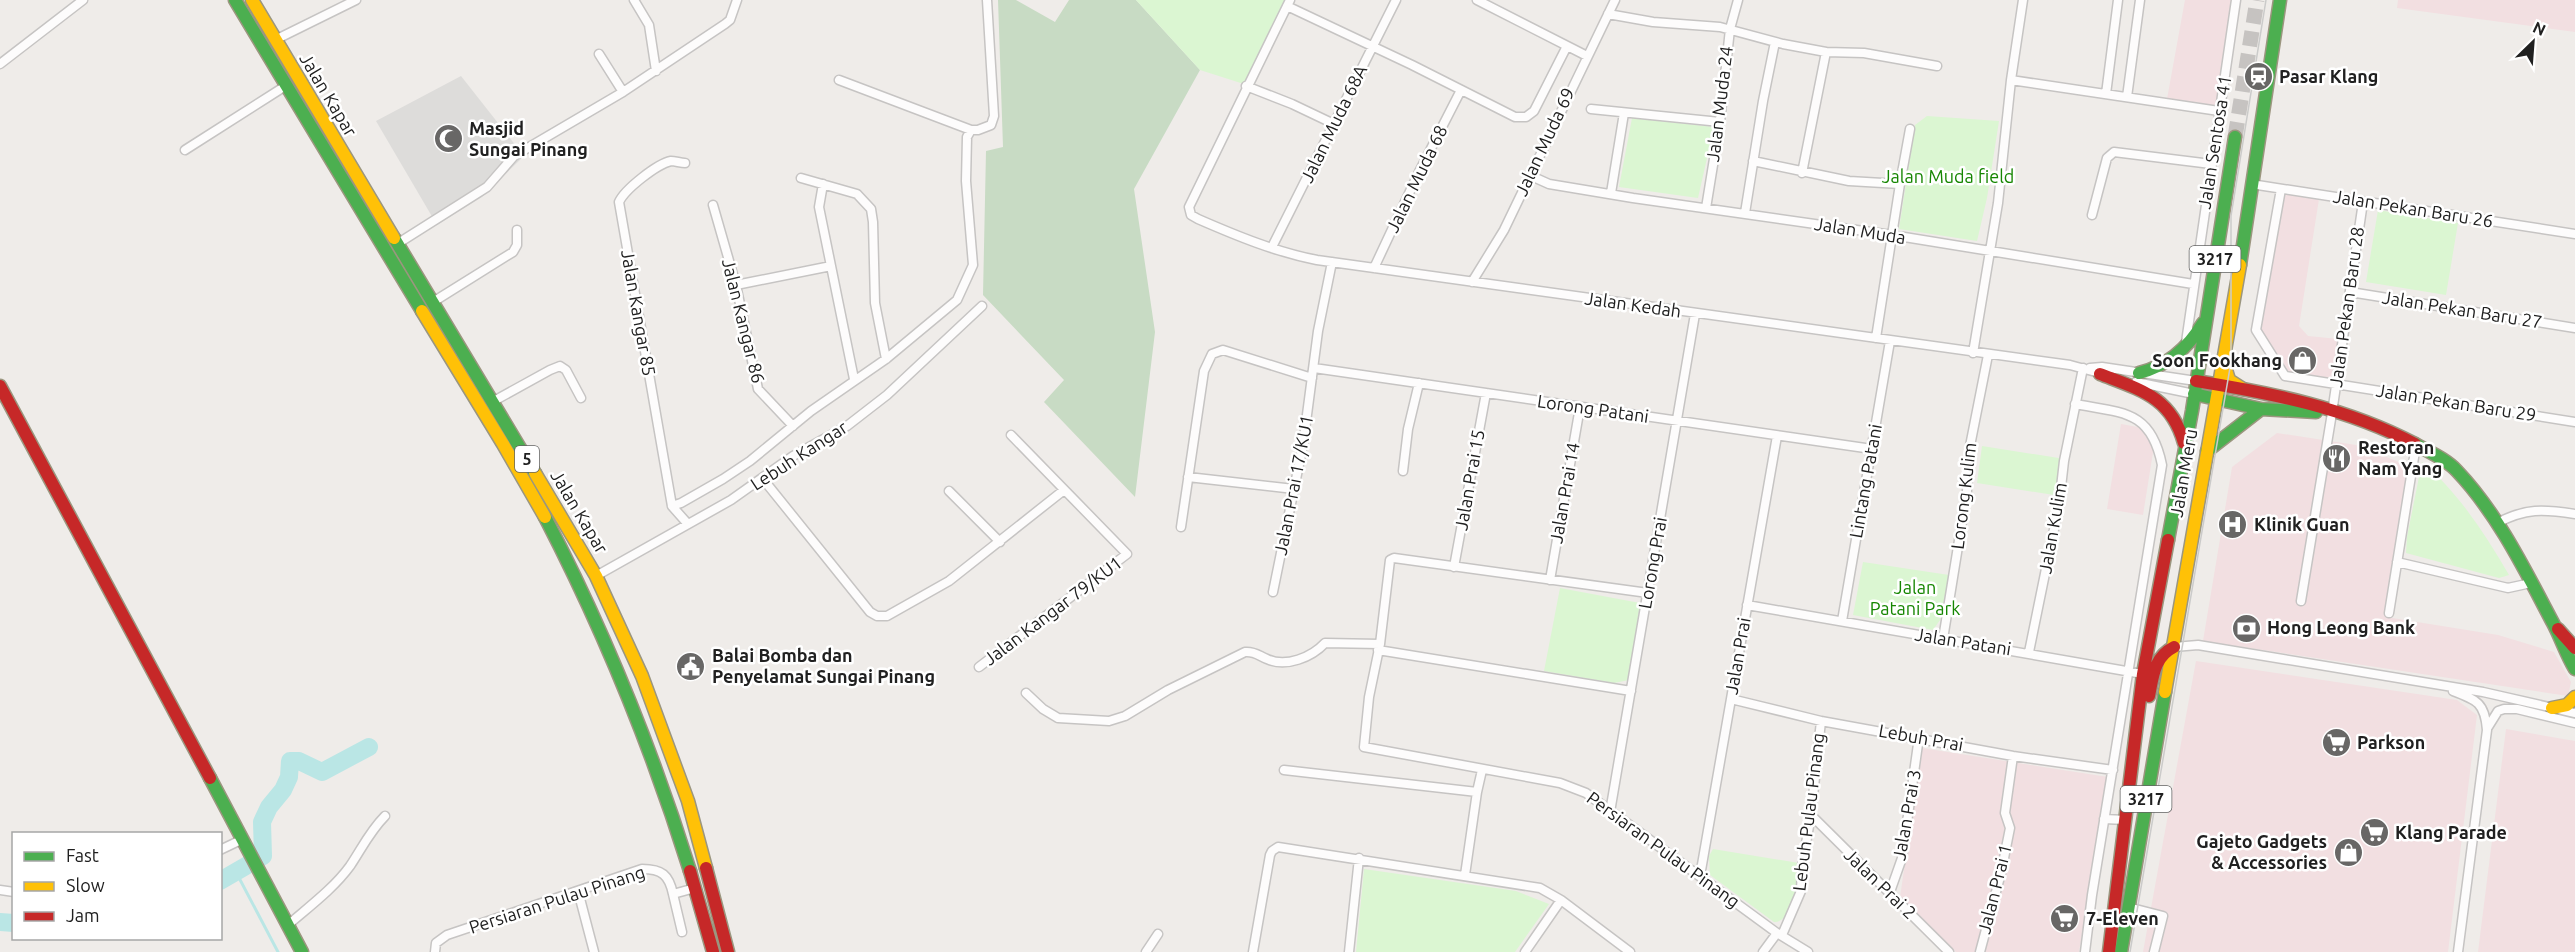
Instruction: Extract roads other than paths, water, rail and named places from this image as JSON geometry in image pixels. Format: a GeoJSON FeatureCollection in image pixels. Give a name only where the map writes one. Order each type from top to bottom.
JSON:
{"type":"FeatureCollection","features":[{"type":"Feature","properties":{"kind":"main road","name":"Jalan Kapar"},"geometry":{"type":"LineString","coordinates":[[235,0],[542,511],[617,671],[695,888],[713,952]]}},
{"type":"Feature","properties":{"kind":"main road","name":"Jalan Kapar"},"geometry":{"type":"LineString","coordinates":[[252,0],[274,41],[596,576],[642,676],[688,801],[728,952]]}},
{"type":"Feature","properties":{"kind":"main road","name":"Jalan Meru"},"geometry":{"type":"LineString","coordinates":[[2121,952],[2207,451],[2214,398],[2238,276],[2250,184],[2280,0]]}},
{"type":"Feature","properties":{"kind":"main road","name":"Jalan Meru"},"geometry":{"type":"LineString","coordinates":[[2109,952],[2143,674],[2179,482],[2235,137]]}},
{"type":"Feature","properties":{"kind":"main road"},"geometry":{"type":"LineString","coordinates":[[2139,373],[2152,371],[2185,346],[2197,335],[2206,316]]}},
{"type":"Feature","properties":{"kind":"main road"},"geometry":{"type":"LineString","coordinates":[[2223,357],[2229,380],[2243,389]]}},
{"type":"Feature","properties":{"kind":"main road"},"geometry":{"type":"LineString","coordinates":[[2100,374],[2145,390],[2171,412],[2180,427],[2185,446],[2179,482]]}},
{"type":"Feature","properties":{"kind":"main road"},"geometry":{"type":"LineString","coordinates":[[2196,381],[2281,395],[2364,421],[2442,459],[2457,471],[2497,523],[2555,626],[2563,648],[2575,669]]}},
{"type":"Feature","properties":{"kind":"main road"},"geometry":{"type":"LineString","coordinates":[[0,386],[302,952]]}},
{"type":"Feature","properties":{"kind":"main road"},"geometry":{"type":"LineString","coordinates":[[2194,394],[2261,409],[2332,412]]}},
{"type":"Feature","properties":{"kind":"main road"},"geometry":{"type":"LineString","coordinates":[[2207,451],[2261,409]]}},
{"type":"Feature","properties":{"kind":"main road"},"geometry":{"type":"LineString","coordinates":[[2555,626],[2575,648]]}},
{"type":"Feature","properties":{"kind":"main road"},"geometry":{"type":"LineString","coordinates":[[2130,781],[2155,667],[2164,651],[2174,647]]}},
{"type":"Feature","properties":{"kind":"main road"},"geometry":{"type":"LineString","coordinates":[[2552,708],[2567,705],[2575,697]]}},
{"type":"Feature","properties":{"kind":"street"},"geometry":{"type":"LineString","coordinates":[[0,64],[84,0]]}},
{"type":"Feature","properties":{"kind":"street"},"geometry":{"type":"LineString","coordinates":[[274,41],[356,0]]}},
{"type":"Feature","properties":{"kind":"street"},"geometry":{"type":"LineString","coordinates":[[634,0],[649,25],[656,71]]}},
{"type":"Feature","properties":{"kind":"street"},"geometry":{"type":"LineString","coordinates":[[397,244],[487,187],[514,156],[623,92],[725,24],[730,20],[737,0]]}},
{"type":"Feature","properties":{"kind":"street"},"geometry":{"type":"LineString","coordinates":[[839,80],[971,130],[991,125],[994,116],[987,0]]}},
{"type":"Feature","properties":{"kind":"street","name":"Jalan Muda 68A"},"geometry":{"type":"LineString","coordinates":[[1272,248],[1396,0]]}},
{"type":"Feature","properties":{"kind":"street","name":"Jalan Muda 69"},"geometry":{"type":"LineString","coordinates":[[1472,282],[1504,230],[1529,174],[1615,0]]}},
{"type":"Feature","properties":{"kind":"street","name":"Jalan Muda 24"},"geometry":{"type":"LineString","coordinates":[[1706,208],[1720,122],[1730,29],[1737,0]]}},
{"type":"Feature","properties":{"kind":"street"},"geometry":{"type":"LineString","coordinates":[[1973,353],[1998,203],[2011,80],[2024,0]]}},
{"type":"Feature","properties":{"kind":"street"},"geometry":{"type":"LineString","coordinates":[[2106,94],[2118,0]]}},
{"type":"Feature","properties":{"kind":"street"},"geometry":{"type":"LineString","coordinates":[[2127,97],[2140,0]]}},
{"type":"Feature","properties":{"kind":"street","name":"Jalan Sentosa 41"},"geometry":{"type":"LineString","coordinates":[[2185,346],[2236,0]]}},
{"type":"Feature","properties":{"kind":"street"},"geometry":{"type":"LineString","coordinates":[[1483,1],[1587,56]]}},
{"type":"Feature","properties":{"kind":"street"},"geometry":{"type":"LineString","coordinates":[[1334,124],[1246,86],[1288,3],[1515,117],[1526,117],[1534,111],[1567,46]]}},
{"type":"Feature","properties":{"kind":"street"},"geometry":{"type":"LineString","coordinates":[[1608,14],[1653,22],[1730,29],[1775,42],[1826,52],[1864,53],[1937,66]]}},
{"type":"Feature","properties":{"kind":"street"},"geometry":{"type":"LineString","coordinates":[[1745,213],[1775,42]]}},
{"type":"Feature","properties":{"kind":"street"},"geometry":{"type":"LineString","coordinates":[[1802,173],[1826,52]]}},
{"type":"Feature","properties":{"kind":"street"},"geometry":{"type":"LineString","coordinates":[[598,54],[623,92]]}},
{"type":"Feature","properties":{"kind":"street"},"geometry":{"type":"LineString","coordinates":[[2011,80],[2219,111]]}},
{"type":"Feature","properties":{"kind":"street"},"geometry":{"type":"LineString","coordinates":[[185,150],[287,85]]}},
{"type":"Feature","properties":{"kind":"street","name":"Jalan Kedah"},"geometry":{"type":"LineString","coordinates":[[1246,86],[1189,207],[1191,214],[1230,234],[1294,256],[2083,368]]}},
{"type":"Feature","properties":{"kind":"street","name":"Jalan Muda 68"},"geometry":{"type":"LineString","coordinates":[[1374,268],[1461,90]]}},
{"type":"Feature","properties":{"kind":"street"},"geometry":{"type":"LineString","coordinates":[[1591,109],[1720,122]]}},
{"type":"Feature","properties":{"kind":"street"},"geometry":{"type":"LineString","coordinates":[[1611,193],[1624,113]]}},
{"type":"Feature","properties":{"kind":"street"},"geometry":{"type":"LineString","coordinates":[[1876,338],[1910,129]]}},
{"type":"Feature","properties":{"kind":"street"},"geometry":{"type":"LineString","coordinates":[[687,523],[672,506],[723,479],[854,379],[886,359],[957,300],[972,266],[966,181],[967,137],[971,130]]}},
{"type":"Feature","properties":{"kind":"street"},"geometry":{"type":"LineString","coordinates":[[2092,215],[2107,158],[2114,152],[2211,164]]}},
{"type":"Feature","properties":{"kind":"street","name":"Jalan Kangar 85"},"geometry":{"type":"LineString","coordinates":[[672,506],[619,202],[624,192],[632,184],[671,161],[685,163]]}},
{"type":"Feature","properties":{"kind":"street"},"geometry":{"type":"LineString","coordinates":[[1753,161],[1849,181],[1900,184]]}},
{"type":"Feature","properties":{"kind":"street","name":"Jalan Muda"},"geometry":{"type":"LineString","coordinates":[[1529,174],[1549,184],[2193,284]]}},
{"type":"Feature","properties":{"kind":"street"},"geometry":{"type":"LineString","coordinates":[[801,178],[857,194],[871,209],[875,303],[886,359]]}},
{"type":"Feature","properties":{"kind":"street"},"geometry":{"type":"LineString","coordinates":[[823,184],[819,207],[854,379]]}},
{"type":"Feature","properties":{"kind":"street","name":"Jalan Pekan Baru 26"},"geometry":{"type":"LineString","coordinates":[[2250,184],[2575,234]]}},
{"type":"Feature","properties":{"kind":"street","name":"Jalan Pekan Baru 29"},"geometry":{"type":"LineString","coordinates":[[2281,189],[2256,330],[2285,376],[2575,422]]}},
{"type":"Feature","properties":{"kind":"street","name":"Jalan Pekan Baru 28"},"geometry":{"type":"LineString","coordinates":[[2301,601],[2363,202]]}},
{"type":"Feature","properties":{"kind":"street","name":"Jalan Kangar 86"},"geometry":{"type":"LineString","coordinates":[[714,205],[736,285],[758,389],[793,426]]}},
{"type":"Feature","properties":{"kind":"street"},"geometry":{"type":"LineString","coordinates":[[433,302],[513,252],[517,245],[518,230]]}},
{"type":"Feature","properties":{"kind":"street","name":"Jalan Prai 17/KU1"},"geometry":{"type":"LineString","coordinates":[[1273,592],[1294,489],[1318,331],[1332,262]]}},
{"type":"Feature","properties":{"kind":"street"},"geometry":{"type":"LineString","coordinates":[[736,285],[831,266]]}},
{"type":"Feature","properties":{"kind":"street","name":"Jalan Pekan Baru 27"},"geometry":{"type":"LineString","coordinates":[[2350,292],[2575,328]]}},
{"type":"Feature","properties":{"kind":"street","name":"Lebuh Kangar"},"geometry":{"type":"LineString","coordinates":[[596,576],[731,500],[793,456],[846,426],[887,395],[982,306]]}},
{"type":"Feature","properties":{"kind":"street","name":"Lorong Prai"},"geometry":{"type":"LineString","coordinates":[[1610,812],[1695,314]]}},
{"type":"Feature","properties":{"kind":"street","name":"Lintang Patani"},"geometry":{"type":"LineString","coordinates":[[1842,621],[1890,341]]}},
{"type":"Feature","properties":{"kind":"street"},"geometry":{"type":"LineString","coordinates":[[1180,527],[1204,371],[1215,351],[1223,350],[1312,378]]}},
{"type":"Feature","properties":{"kind":"street","name":"Lorong Kulim"},"geometry":{"type":"LineString","coordinates":[[1943,639],[1967,491],[1970,446],[1988,355]]}},
{"type":"Feature","properties":{"kind":"street"},"geometry":{"type":"LineString","coordinates":[[492,402],[560,366],[566,370],[581,398]]}},
{"type":"Feature","properties":{"kind":"street"},"geometry":{"type":"LineString","coordinates":[[2083,368],[2102,367],[2196,381]]}},
{"type":"Feature","properties":{"kind":"street","name":"Lorong Patani"},"geometry":{"type":"LineString","coordinates":[[1314,368],[1872,449]]}},
{"type":"Feature","properties":{"kind":"street"},"geometry":{"type":"LineString","coordinates":[[2083,368],[2100,374],[2194,394]]}},
{"type":"Feature","properties":{"kind":"street","name":"Jalan Kulim"},"geometry":{"type":"LineString","coordinates":[[2030,652],[2083,368]]}},
{"type":"Feature","properties":{"kind":"street"},"geometry":{"type":"LineString","coordinates":[[1402,471],[1408,429],[1419,383]]}},
{"type":"Feature","properties":{"kind":"street","name":"Jalan Prai 15"},"geometry":{"type":"LineString","coordinates":[[1454,567],[1486,393]]}},
{"type":"Feature","properties":{"kind":"street"},"geometry":{"type":"LineString","coordinates":[[2075,404],[2120,412],[2138,419],[2150,431],[2158,445],[2163,465],[2104,819],[2085,952]]}},
{"type":"Feature","properties":{"kind":"street","name":"Jalan Prai 14"},"geometry":{"type":"LineString","coordinates":[[1550,580],[1580,407]]}},
{"type":"Feature","properties":{"kind":"street"},"geometry":{"type":"LineString","coordinates":[[763,479],[870,612],[878,616],[887,616],[949,581],[1064,490],[1011,435]]}},
{"type":"Feature","properties":{"kind":"street","name":"Jalan Prai"},"geometry":{"type":"LineString","coordinates":[[1700,876],[1776,435]]}},
{"type":"Feature","properties":{"kind":"street"},"geometry":{"type":"LineString","coordinates":[[2389,613],[2416,445]]}},
{"type":"Feature","properties":{"kind":"street"},"geometry":{"type":"LineString","coordinates":[[1188,477],[1294,489]]}},
{"type":"Feature","properties":{"kind":"street","name":"Jalan Kangar 79/KU1"},"geometry":{"type":"LineString","coordinates":[[979,667],[1127,554],[1064,490]]}},
{"type":"Feature","properties":{"kind":"street"},"geometry":{"type":"LineString","coordinates":[[949,491],[1000,542]]}},
{"type":"Feature","properties":{"kind":"street"},"geometry":{"type":"LineString","coordinates":[[2497,523],[2517,513],[2546,509],[2575,514]]}},
{"type":"Feature","properties":{"kind":"street"},"geometry":{"type":"LineString","coordinates":[[1379,647],[1390,560],[1394,558],[1648,593]]}},
{"type":"Feature","properties":{"kind":"street"},"geometry":{"type":"LineString","coordinates":[[2397,562],[2508,588],[2531,583]]}},
{"type":"Feature","properties":{"kind":"street","name":"Jalan Patani"},"geometry":{"type":"LineString","coordinates":[[1747,605],[2030,652],[2143,674]]}},
{"type":"Feature","properties":{"kind":"street"},"geometry":{"type":"LineString","coordinates":[[1026,693],[1043,709],[1058,718],[1109,721],[1125,716],[1168,690],[1245,652],[1253,651],[1279,663],[1299,660],[1325,643],[1379,647],[1631,691]]}},
{"type":"Feature","properties":{"kind":"street"},"geometry":{"type":"LineString","coordinates":[[2174,647],[2198,645],[2384,674],[2443,687],[2483,692],[2575,713]]}},
{"type":"Feature","properties":{"kind":"street","name":"Persiaran Pulau Pinang"},"geometry":{"type":"LineString","coordinates":[[1379,647],[1369,697],[1365,747],[1560,783],[1586,793],[1779,934],[1808,952]]}},
{"type":"Feature","properties":{"kind":"street"},"geometry":{"type":"LineString","coordinates":[[2443,687],[2480,704],[2486,714],[2487,730],[2458,952]]}},
{"type":"Feature","properties":{"kind":"street","name":"Lebuh Prai"},"geometry":{"type":"LineString","coordinates":[[1731,699],[1821,721],[1920,737],[2013,756],[2113,770]]}},
{"type":"Feature","properties":{"kind":"street"},"geometry":{"type":"LineString","coordinates":[[2487,730],[2498,711],[2511,708],[2575,723]]}},
{"type":"Feature","properties":{"kind":"street","name":"Lebuh Pulau Pinang"},"geometry":{"type":"LineString","coordinates":[[1763,952],[1779,934],[1801,891],[1802,866],[1811,816],[1821,721]]}},
{"type":"Feature","properties":{"kind":"street","name":"Jalan Prai 3"},"geometry":{"type":"LineString","coordinates":[[1890,892],[1902,858],[1920,737]]}},
{"type":"Feature","properties":{"kind":"street","name":"Jalan Prai 1"},"geometry":{"type":"LineString","coordinates":[[1980,952],[2001,873],[2010,828],[2005,813],[2013,756]]}},
{"type":"Feature","properties":{"kind":"street"},"geometry":{"type":"LineString","coordinates":[[1284,770],[1477,792]]}},
{"type":"Feature","properties":{"kind":"street"},"geometry":{"type":"LineString","coordinates":[[1465,874],[1482,770]]}},
{"type":"Feature","properties":{"kind":"street"},"geometry":{"type":"LineString","coordinates":[[289,924],[316,902],[350,867],[370,832],[385,816]]}},
{"type":"Feature","properties":{"kind":"street","name":"Jalan Prai 2"},"geometry":{"type":"LineString","coordinates":[[1811,816],[1949,952]]}},
{"type":"Feature","properties":{"kind":"street"},"geometry":{"type":"LineString","coordinates":[[2104,819],[2126,820]]}},
{"type":"Feature","properties":{"kind":"street"},"geometry":{"type":"LineString","coordinates":[[222,850],[245,844]]}},
{"type":"Feature","properties":{"kind":"street"},"geometry":{"type":"LineString","coordinates":[[1253,952],[1270,855],[1278,847],[1465,874],[1540,888],[1561,900],[1630,952]]}},
{"type":"Feature","properties":{"kind":"street"},"geometry":{"type":"LineString","coordinates":[[1349,952],[1359,858]]}},
{"type":"Feature","properties":{"kind":"street","name":"Persiaran Pulau Pinang"},"geometry":{"type":"LineString","coordinates":[[434,951],[441,938],[447,935],[642,869],[659,870],[668,877],[674,894]]}},
{"type":"Feature","properties":{"kind":"street"},"geometry":{"type":"LineString","coordinates":[[682,932],[674,894],[695,888]]}},
{"type":"Feature","properties":{"kind":"street"},"geometry":{"type":"LineString","coordinates":[[578,891],[594,952]]}},
{"type":"Feature","properties":{"kind":"street"},"geometry":{"type":"LineString","coordinates":[[1525,952],[1561,900]]}},
{"type":"Feature","properties":{"kind":"street"},"geometry":{"type":"LineString","coordinates":[[2128,907],[2163,916],[2154,952]]}},
{"type":"Feature","properties":{"kind":"street"},"geometry":{"type":"LineString","coordinates":[[1146,952],[1158,934]]}},
{"type":"Feature","properties":{"kind":"waterway"},"geometry":{"type":"LineString","coordinates":[[222,880],[263,856],[262,822],[289,777],[290,761],[299,761],[322,772],[369,747]]}},
{"type":"Feature","properties":{"kind":"waterway"},"geometry":{"type":"LineString","coordinates":[[237,874],[278,952]]}},
{"type":"Feature","properties":{"kind":"waterway"},"geometry":{"type":"LineString","coordinates":[[0,922],[12,923]]}},
{"type":"Feature","properties":{"kind":"tunnel"},"geometry":{"type":"LineString","coordinates":[[2235,137],[2257,0]]}},
{"type":"Feature","properties":{"kind":"tram line"},"geometry":{"type":"LineString","coordinates":[[2130,952],[2231,362],[2231,216],[2266,0]]}},
{"type":"Feature","properties":{"kind":"place","name":"Pasar Klang"},"geometry":{"type":"Point","coordinates":[2258,77]}},
{"type":"Feature","properties":{"kind":"place","name":"Masjid Sungai Pinang"},"geometry":{"type":"Point","coordinates":[448,139]}},
{"type":"Feature","properties":{"kind":"place","name":"Soon Fookhang"},"geometry":{"type":"Point","coordinates":[2303,361]}},
{"type":"Feature","properties":{"kind":"place","name":"Restoran Nam Yang"},"geometry":{"type":"Point","coordinates":[2337,458]}},
{"type":"Feature","properties":{"kind":"place","name":"Klinik Guan"},"geometry":{"type":"Point","coordinates":[2233,525]}},
{"type":"Feature","properties":{"kind":"place","name":"Hong Leong Bank"},"geometry":{"type":"Point","coordinates":[2246,628]}},
{"type":"Feature","properties":{"kind":"place","name":"Balai Bomba dan Penyelamat Sungai Pinang"},"geometry":{"type":"Point","coordinates":[691,666]}},
{"type":"Feature","properties":{"kind":"place","name":"Parkson"},"geometry":{"type":"Point","coordinates":[2336,743]}},
{"type":"Feature","properties":{"kind":"place","name":"Klang Parade"},"geometry":{"type":"Point","coordinates":[2374,833]}},
{"type":"Feature","properties":{"kind":"place","name":"Gajeto Gadgets & Accessories"},"geometry":{"type":"Point","coordinates":[2348,852]}},
{"type":"Feature","properties":{"kind":"place","name":"7-Eleven"},"geometry":{"type":"Point","coordinates":[2065,919]}},
{"type":"Feature","properties":{"kind":"park label","name":"Jalan Muda field"},"geometry":{"type":"Point","coordinates":[1948,177]}},
{"type":"Feature","properties":{"kind":"park label","name":"Jalan Patani Park"},"geometry":{"type":"Point","coordinates":[1915,598]}}]}
